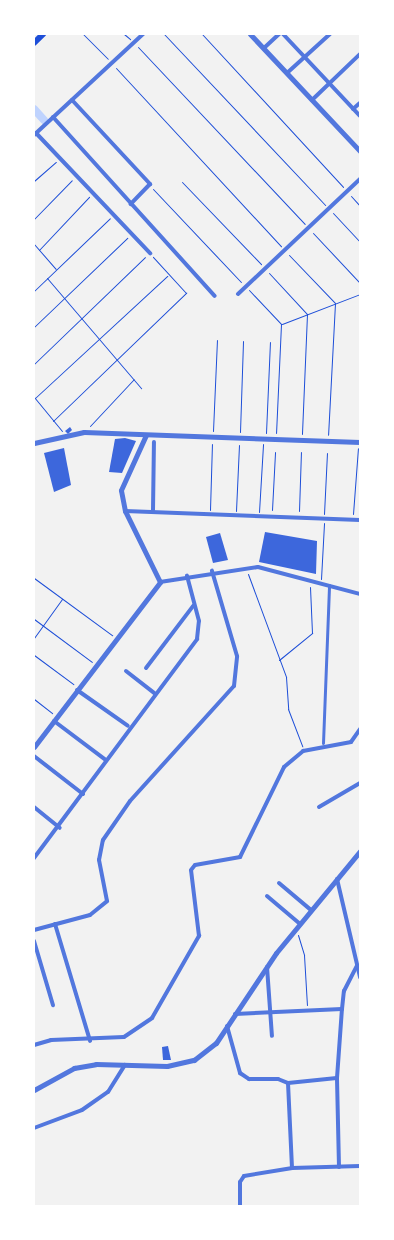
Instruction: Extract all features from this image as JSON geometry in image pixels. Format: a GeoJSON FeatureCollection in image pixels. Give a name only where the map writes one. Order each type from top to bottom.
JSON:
{"type":"FeatureCollection","features":[{"type":"Feature","properties":{"kind":"main road"},"geometry":{"type":"LineString","coordinates":[[34,43],[44,34]]}},
{"type":"Feature","properties":{"kind":"street"},"geometry":{"type":"LineString","coordinates":[[143,34],[35,134],[150,253]]}},
{"type":"Feature","properties":{"kind":"street"},"geometry":{"type":"LineString","coordinates":[[250,34],[360,151]]}},
{"type":"Feature","properties":{"kind":"street"},"geometry":{"type":"LineString","coordinates":[[264,48],[279,34]]}},
{"type":"Feature","properties":{"kind":"street"},"geometry":{"type":"LineString","coordinates":[[283,34],[360,116]]}},
{"type":"Feature","properties":{"kind":"street"},"geometry":{"type":"LineString","coordinates":[[287,73],[330,34]]}},
{"type":"Feature","properties":{"kind":"street"},"geometry":{"type":"LineString","coordinates":[[312,100],[360,54]]}},
{"type":"Feature","properties":{"kind":"street"},"geometry":{"type":"LineString","coordinates":[[72,100],[150,186],[131,204]]}},
{"type":"Feature","properties":{"kind":"street"},"geometry":{"type":"LineString","coordinates":[[354,109],[360,103]]}},
{"type":"Feature","properties":{"kind":"street"},"geometry":{"type":"LineString","coordinates":[[53,117],[215,296]]}},
{"type":"Feature","properties":{"kind":"street"},"geometry":{"type":"LineString","coordinates":[[238,294],[360,178]]}},
{"type":"Feature","properties":{"kind":"street"},"geometry":{"type":"LineString","coordinates":[[34,443],[84,432],[212,440],[265,441],[276,439],[359,443]]}},
{"type":"Feature","properties":{"kind":"street"},"geometry":{"type":"LineString","coordinates":[[146,435],[121,490],[125,511],[160,582]]}},
{"type":"Feature","properties":{"kind":"street"},"geometry":{"type":"LineString","coordinates":[[153,510],[154,442]]}},
{"type":"Feature","properties":{"kind":"street"},"geometry":{"type":"LineString","coordinates":[[125,511],[153,510],[360,520]]}},
{"type":"Feature","properties":{"kind":"street"},"geometry":{"type":"LineString","coordinates":[[34,747],[115,637],[160,582],[246,566],[309,578],[360,594]]}},
{"type":"Feature","properties":{"kind":"street"},"geometry":{"type":"LineString","coordinates":[[34,930],[90,915],[107,901],[99,860],[103,840],[130,801],[234,686],[237,656],[212,571]]}},
{"type":"Feature","properties":{"kind":"street"},"geometry":{"type":"LineString","coordinates":[[34,858],[60,828],[128,726],[197,639],[199,621],[187,576]]}},
{"type":"Feature","properties":{"kind":"street"},"geometry":{"type":"LineString","coordinates":[[323,743],[329,585]]}},
{"type":"Feature","properties":{"kind":"street"},"geometry":{"type":"LineString","coordinates":[[146,668],[194,606]]}},
{"type":"Feature","properties":{"kind":"street"},"geometry":{"type":"LineString","coordinates":[[126,671],[154,693]]}},
{"type":"Feature","properties":{"kind":"street"},"geometry":{"type":"LineString","coordinates":[[77,689],[128,726]]}},
{"type":"Feature","properties":{"kind":"street"},"geometry":{"type":"LineString","coordinates":[[55,718],[106,760]]}},
{"type":"Feature","properties":{"kind":"street"},"geometry":{"type":"LineString","coordinates":[[34,1045],[51,1040],[90,1041],[136,1034],[152,1018],[199,936],[191,870],[196,865],[240,857],[280,772],[303,751],[351,742],[360,729]]}},
{"type":"Feature","properties":{"kind":"street"},"geometry":{"type":"LineString","coordinates":[[34,756],[84,794]]}},
{"type":"Feature","properties":{"kind":"street"},"geometry":{"type":"LineString","coordinates":[[319,807],[360,783]]}},
{"type":"Feature","properties":{"kind":"street"},"geometry":{"type":"LineString","coordinates":[[34,807],[60,828]]}},
{"type":"Feature","properties":{"kind":"street"},"geometry":{"type":"LineString","coordinates":[[34,1090],[74,1068],[126,1063],[167,1066],[194,1060],[216,1043],[266,967],[336,877],[360,852]]}},
{"type":"Feature","properties":{"kind":"street"},"geometry":{"type":"LineString","coordinates":[[336,877],[360,977]]}},
{"type":"Feature","properties":{"kind":"street"},"geometry":{"type":"LineString","coordinates":[[279,883],[310,910]]}},
{"type":"Feature","properties":{"kind":"street"},"geometry":{"type":"LineString","coordinates":[[267,896],[298,927]]}},
{"type":"Feature","properties":{"kind":"street"},"geometry":{"type":"LineString","coordinates":[[55,924],[90,1041]]}},
{"type":"Feature","properties":{"kind":"street"},"geometry":{"type":"LineString","coordinates":[[34,941],[53,1005]]}},
{"type":"Feature","properties":{"kind":"street"},"geometry":{"type":"LineString","coordinates":[[339,1167],[337,1078],[342,1009],[344,991],[357,966]]}},
{"type":"Feature","properties":{"kind":"street"},"geometry":{"type":"LineString","coordinates":[[266,967],[272,1036]]}},
{"type":"Feature","properties":{"kind":"street"},"geometry":{"type":"LineString","coordinates":[[235,1014],[342,1009]]}},
{"type":"Feature","properties":{"kind":"street"},"geometry":{"type":"LineString","coordinates":[[227,1026],[244,1077],[288,1083],[337,1078]]}},
{"type":"Feature","properties":{"kind":"street"},"geometry":{"type":"LineString","coordinates":[[34,1128],[82,1110],[108,1092],[126,1063]]}},
{"type":"Feature","properties":{"kind":"street"},"geometry":{"type":"LineString","coordinates":[[288,1083],[292,1168]]}},
{"type":"Feature","properties":{"kind":"street"},"geometry":{"type":"LineString","coordinates":[[240,1206],[240,1178],[292,1168],[360,1166]]}},
{"type":"Feature","properties":{"kind":"path"},"geometry":{"type":"LineString","coordinates":[[84,34],[335,304],[328,441]]}},
{"type":"Feature","properties":{"kind":"path"},"geometry":{"type":"LineString","coordinates":[[124,34],[360,283]]}},
{"type":"Feature","properties":{"kind":"path"},"geometry":{"type":"LineString","coordinates":[[164,34],[360,242]]}},
{"type":"Feature","properties":{"kind":"path"},"geometry":{"type":"LineString","coordinates":[[202,34],[360,206]]}},
{"type":"Feature","properties":{"kind":"path"},"geometry":{"type":"LineString","coordinates":[[34,181],[59,158]]}},
{"type":"Feature","properties":{"kind":"path"},"geometry":{"type":"LineString","coordinates":[[34,219],[76,176]]}},
{"type":"Feature","properties":{"kind":"path"},"geometry":{"type":"LineString","coordinates":[[182,182],[307,314],[302,440]]}},
{"type":"Feature","properties":{"kind":"path"},"geometry":{"type":"LineString","coordinates":[[150,186],[281,324],[276,439]]}},
{"type":"Feature","properties":{"kind":"path"},"geometry":{"type":"LineString","coordinates":[[39,250],[92,193]]}},
{"type":"Feature","properties":{"kind":"path"},"geometry":{"type":"LineString","coordinates":[[34,291],[114,214]]}},
{"type":"Feature","properties":{"kind":"path"},"geometry":{"type":"LineString","coordinates":[[34,327],[132,234]]}},
{"type":"Feature","properties":{"kind":"path"},"geometry":{"type":"LineString","coordinates":[[34,244],[56,269]]}},
{"type":"Feature","properties":{"kind":"path"},"geometry":{"type":"LineString","coordinates":[[34,364],[150,253],[186,293],[53,421]]}},
{"type":"Feature","properties":{"kind":"path"},"geometry":{"type":"LineString","coordinates":[[65,435],[34,398],[168,275]]}},
{"type":"Feature","properties":{"kind":"path"},"geometry":{"type":"LineString","coordinates":[[47,278],[140,388]]}},
{"type":"Feature","properties":{"kind":"path"},"geometry":{"type":"LineString","coordinates":[[34,284],[38,287]]}},
{"type":"Feature","properties":{"kind":"path"},"geometry":{"type":"LineString","coordinates":[[281,324],[360,294]]}},
{"type":"Feature","properties":{"kind":"path"},"geometry":{"type":"LineString","coordinates":[[210,513],[217,340]]}},
{"type":"Feature","properties":{"kind":"path"},"geometry":{"type":"LineString","coordinates":[[236,514],[243,341]]}},
{"type":"Feature","properties":{"kind":"path"},"geometry":{"type":"LineString","coordinates":[[259,515],[270,342]]}},
{"type":"Feature","properties":{"kind":"path"},"geometry":{"type":"LineString","coordinates":[[84,432],[134,379]]}},
{"type":"Feature","properties":{"kind":"path"},"geometry":{"type":"LineString","coordinates":[[353,519],[360,412]]}},
{"type":"Feature","properties":{"kind":"path"},"geometry":{"type":"LineString","coordinates":[[272,516],[275,452]]}},
{"type":"Feature","properties":{"kind":"path"},"geometry":{"type":"LineString","coordinates":[[298,517],[301,452]]}},
{"type":"Feature","properties":{"kind":"path"},"geometry":{"type":"LineString","coordinates":[[246,566],[286,678],[288,709],[303,751]]}},
{"type":"Feature","properties":{"kind":"path"},"geometry":{"type":"LineString","coordinates":[[34,578],[115,637]]}},
{"type":"Feature","properties":{"kind":"path"},"geometry":{"type":"LineString","coordinates":[[279,660],[312,633],[309,578]]}},
{"type":"Feature","properties":{"kind":"path"},"geometry":{"type":"LineString","coordinates":[[34,638],[62,598]]}},
{"type":"Feature","properties":{"kind":"path"},"geometry":{"type":"LineString","coordinates":[[34,619],[95,664]]}},
{"type":"Feature","properties":{"kind":"path"},"geometry":{"type":"LineString","coordinates":[[34,655],[77,689]]}},
{"type":"Feature","properties":{"kind":"path"},"geometry":{"type":"LineString","coordinates":[[34,699],[55,718]]}},
{"type":"Feature","properties":{"kind":"path"},"geometry":{"type":"LineString","coordinates":[[298,927],[304,955],[307,1011]]}},
{"type":"Feature","properties":{"kind":"building"},"geometry":{"type":"Polygon","coordinates":[[[70,427],[72,430],[68,434],[65,431],[70,427]]]}},
{"type":"Feature","properties":{"kind":"building"},"geometry":{"type":"Polygon","coordinates":[[[125,438],[136,441],[122,473],[109,472],[115,439],[125,438]]]}},
{"type":"Feature","properties":{"kind":"building"},"geometry":{"type":"Polygon","coordinates":[[[64,448],[71,485],[54,492],[44,453],[64,448]]]}},
{"type":"Feature","properties":{"kind":"building"},"geometry":{"type":"Polygon","coordinates":[[[265,532],[317,541],[316,574],[259,562],[265,532]]]}},
{"type":"Feature","properties":{"kind":"building"},"geometry":{"type":"Polygon","coordinates":[[[220,533],[228,560],[213,563],[206,537],[220,533]]]}},
{"type":"Feature","properties":{"kind":"building"},"geometry":{"type":"Polygon","coordinates":[[[168,1046],[171,1060],[163,1060],[162,1047],[168,1046]]]}},
{"type":"Feature","properties":{"kind":"waterway"},"geometry":{"type":"LineString","coordinates":[[34,109],[44,120]]}}]}
